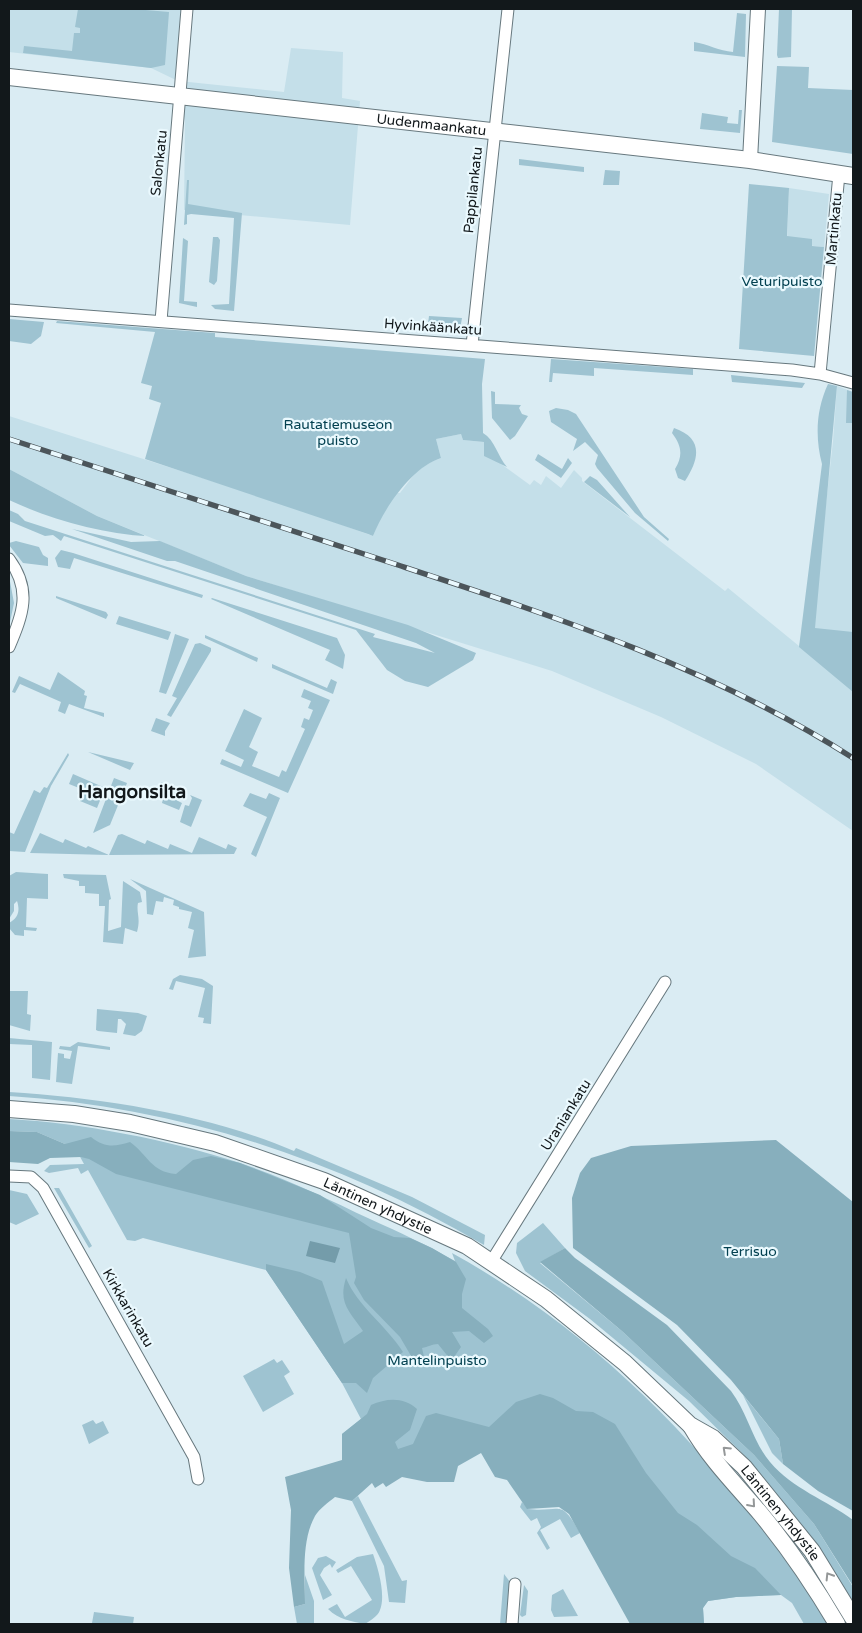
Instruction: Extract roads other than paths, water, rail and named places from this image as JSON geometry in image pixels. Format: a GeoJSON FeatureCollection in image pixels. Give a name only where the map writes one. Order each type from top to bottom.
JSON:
{"type":"FeatureCollection","features":[{"type":"Feature","properties":{"kind":"main road","name":"Uudenmaankatu"},"geometry":{"type":"LineString","coordinates":[[9,77],[750,160],[846,175]]}},
{"type":"Feature","properties":{"kind":"main road","name":"Läntinen yhdystie"},"geometry":{"type":"LineString","coordinates":[[9,1109],[74,1114],[165,1130],[250,1154],[324,1181],[410,1218],[467,1246],[546,1299],[618,1357],[690,1424],[713,1438],[750,1474],[812,1551],[853,1618]]}},
{"type":"Feature","properties":{"kind":"main road","name":"Läntinen yhdystie"},"geometry":{"type":"LineString","coordinates":[[690,1424],[704,1449],[761,1514],[798,1562],[837,1624]]}},
{"type":"Feature","properties":{"kind":"street","name":"Salonkatu"},"geometry":{"type":"LineString","coordinates":[[161,320],[187,9]]}},
{"type":"Feature","properties":{"kind":"street","name":"Pappilankatu"},"geometry":{"type":"LineString","coordinates":[[472,345],[508,9]]}},
{"type":"Feature","properties":{"kind":"street"},"geometry":{"type":"LineString","coordinates":[[750,160],[758,9]]}},
{"type":"Feature","properties":{"kind":"street","name":"Martinkatu"},"geometry":{"type":"LineString","coordinates":[[820,374],[846,175]]}},
{"type":"Feature","properties":{"kind":"street","name":"Hyvinkäänkatu"},"geometry":{"type":"LineString","coordinates":[[9,310],[161,320],[820,374],[853,384]]}},
{"type":"Feature","properties":{"kind":"street"},"geometry":{"type":"LineString","coordinates":[[9,559],[19,575],[23,586],[24,598],[21,614],[9,646]]}},
{"type":"Feature","properties":{"kind":"street","name":"Uraniankatu"},"geometry":{"type":"LineString","coordinates":[[491,1262],[665,982]]}},
{"type":"Feature","properties":{"kind":"street","name":"Kirkkarinkatu"},"geometry":{"type":"LineString","coordinates":[[9,1176],[31,1177],[42,1188],[194,1457],[198,1479]]}},
{"type":"Feature","properties":{"kind":"street"},"geometry":{"type":"LineString","coordinates":[[512,1624],[515,1584]]}},
{"type":"Feature","properties":{"kind":"railway"},"geometry":{"type":"LineString","coordinates":[[9,439],[398,565],[574,625],[632,647],[745,697],[800,726],[853,758]]}},
{"type":"Feature","properties":{"kind":"district","name":"Hangonsilta"},"geometry":{"type":"Point","coordinates":[132,792]}},
{"type":"Feature","properties":{"kind":"park label","name":"Veturipuisto"},"geometry":{"type":"Point","coordinates":[782,281]}},
{"type":"Feature","properties":{"kind":"park label","name":"Rautatiemuseon puisto"},"geometry":{"type":"Point","coordinates":[338,432]}},
{"type":"Feature","properties":{"kind":"park label","name":"Terrisuo"},"geometry":{"type":"Point","coordinates":[750,1251]}},
{"type":"Feature","properties":{"kind":"park label","name":"Mantelinpuisto"},"geometry":{"type":"Point","coordinates":[437,1360]}}]}
